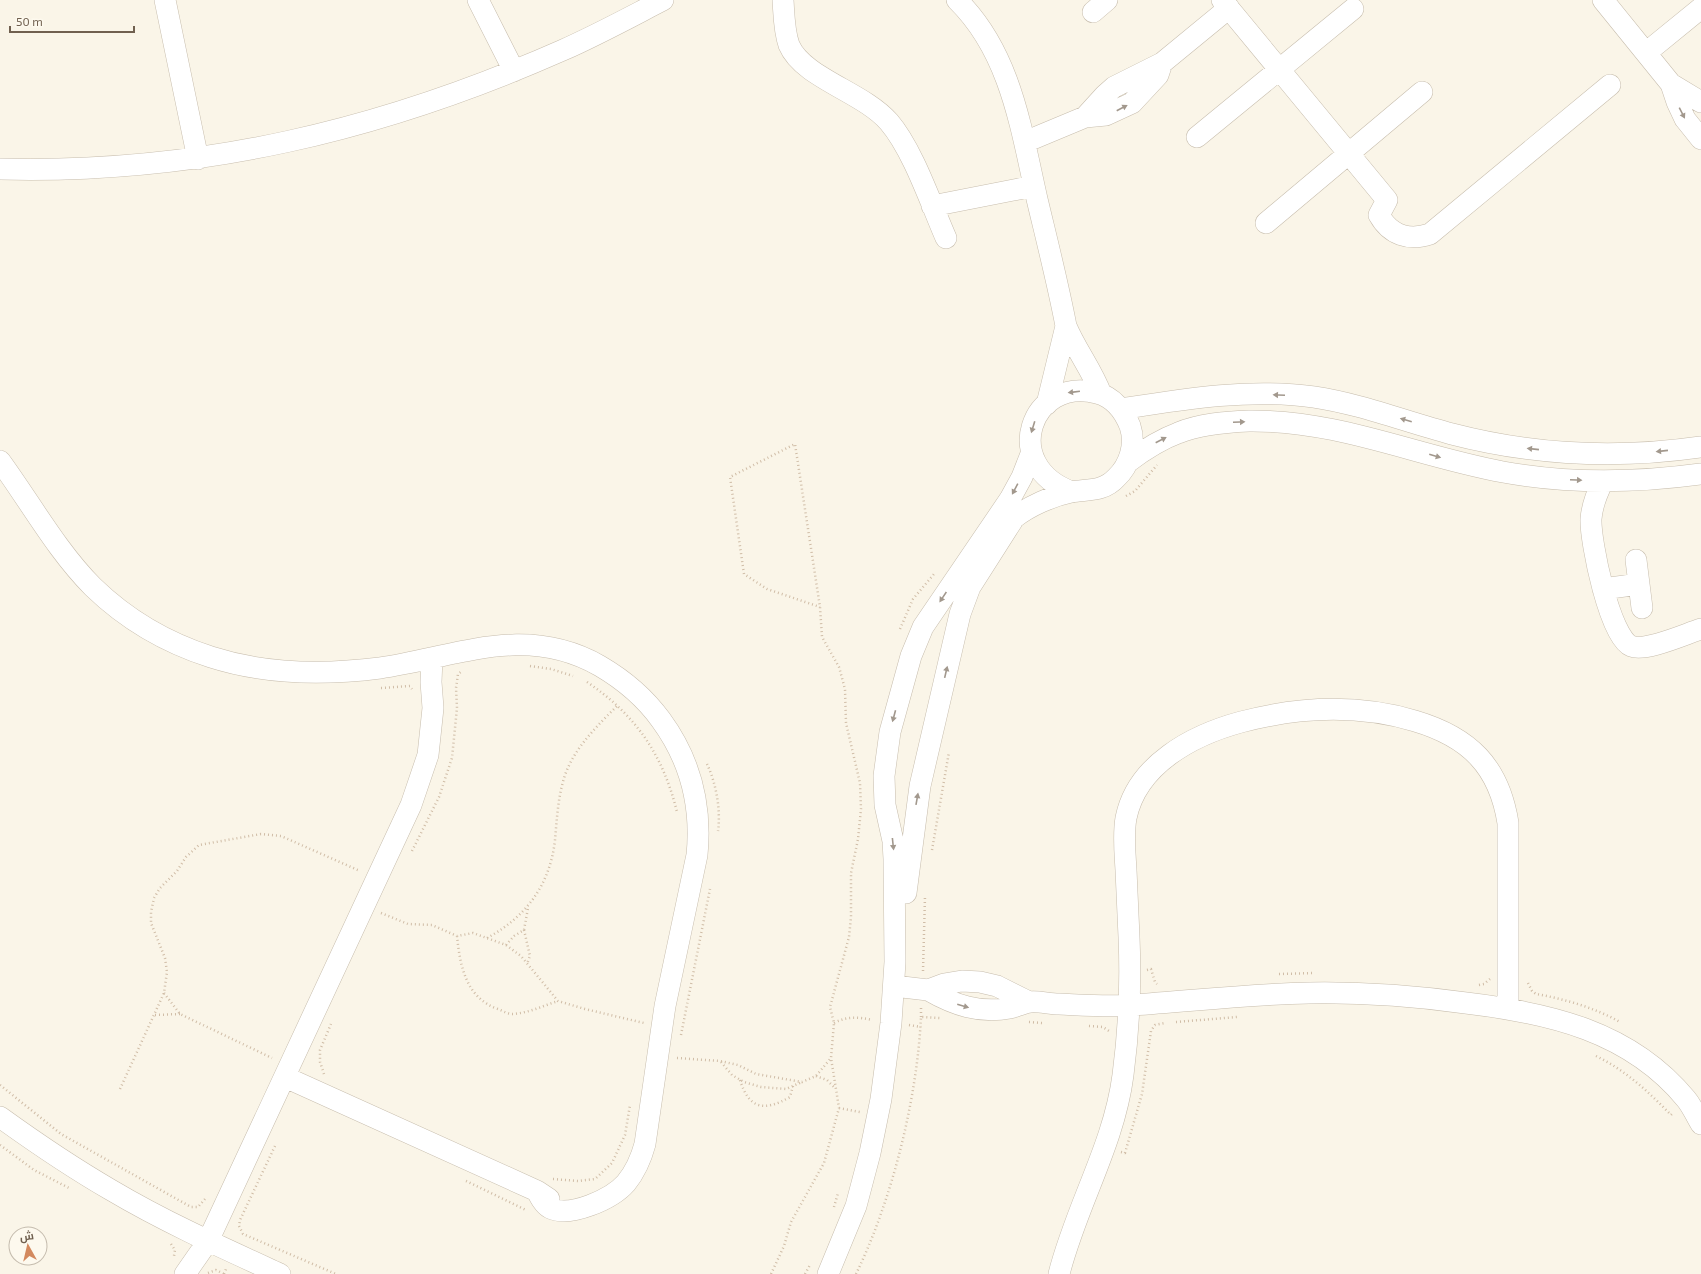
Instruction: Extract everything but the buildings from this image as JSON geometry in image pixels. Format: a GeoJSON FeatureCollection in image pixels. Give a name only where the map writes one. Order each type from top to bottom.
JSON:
{"type":"FeatureCollection","features":[{"type":"Feature","properties":{"kind":"street"},"geometry":{"type":"LineString","coordinates":[[165,0],[198,158]]}},
{"type":"Feature","properties":{"kind":"street"},"geometry":{"type":"LineString","coordinates":[[478,0],[514,71]]}},
{"type":"Feature","properties":{"kind":"street"},"geometry":{"type":"LineString","coordinates":[[0,168],[92,167],[198,158],[253,149],[342,129],[429,102],[514,71],[564,50],[663,0]]}},
{"type":"Feature","properties":{"kind":"street"},"geometry":{"type":"LineString","coordinates":[[783,0],[787,37],[794,54],[808,68],[866,101],[888,121],[905,146],[946,238]]}},
{"type":"Feature","properties":{"kind":"street"},"geometry":{"type":"LineString","coordinates":[[957,0],[984,32],[999,60],[1011,89],[1025,142],[1066,326],[1077,350],[1096,380],[1101,394]]}},
{"type":"Feature","properties":{"kind":"street"},"geometry":{"type":"LineString","coordinates":[[1603,0],[1647,52],[1671,84],[1676,102],[1685,119],[1701,139]]}},
{"type":"Feature","properties":{"kind":"street"},"geometry":{"type":"LineString","coordinates":[[1025,142],[1085,117],[1105,94],[1114,87],[1162,62],[1225,4],[1387,200],[1382,212],[1404,226],[1412,227],[1430,224],[1450,216],[1610,86]]}},
{"type":"Feature","properties":{"kind":"street"},"geometry":{"type":"LineString","coordinates":[[1647,52],[1701,8]]}},
{"type":"Feature","properties":{"kind":"street"},"geometry":{"type":"LineString","coordinates":[[1197,137],[1353,9]]}},
{"type":"Feature","properties":{"kind":"street"},"geometry":{"type":"LineString","coordinates":[[1671,84],[1701,102]]}},
{"type":"Feature","properties":{"kind":"street"},"geometry":{"type":"LineString","coordinates":[[1266,223],[1422,92]]}},
{"type":"Feature","properties":{"kind":"street"},"geometry":{"type":"LineString","coordinates":[[932,206],[1034,186]]}},
{"type":"Feature","properties":{"kind":"street"},"geometry":{"type":"LineString","coordinates":[[895,962],[899,947],[916,806],[964,600],[986,548],[1031,454],[1031,432],[1034,422],[1047,404],[1066,326]]}},
{"type":"Feature","properties":{"kind":"street"},"geometry":{"type":"LineString","coordinates":[[1047,404],[1067,392],[1078,390],[1101,394],[1112,400],[1127,418],[1132,440],[1128,462]]}},
{"type":"Feature","properties":{"kind":"street"},"geometry":{"type":"LineString","coordinates":[[1121,409],[1237,394],[1288,395],[1340,402],[1452,434],[1491,443],[1530,449],[1610,454],[1701,446]]}},
{"type":"Feature","properties":{"kind":"street"},"geometry":{"type":"LineString","coordinates":[[828,1274],[856,1206],[870,1154],[881,1100],[894,986],[895,962],[894,859],[884,791],[885,761],[890,732],[906,670],[916,641],[931,614],[986,548],[1014,518],[1030,507],[1072,492],[1094,490],[1105,486],[1115,480],[1128,462],[1151,445],[1179,432],[1222,423],[1264,421],[1293,423],[1356,434],[1463,464],[1504,473],[1567,480],[1646,480],[1701,474]]}},
{"type":"Feature","properties":{"kind":"street"},"geometry":{"type":"LineString","coordinates":[[1031,454],[1036,464],[1047,478],[1061,488],[1072,492]]}},
{"type":"Feature","properties":{"kind":"street"},"geometry":{"type":"LineString","coordinates":[[0,461],[66,555],[92,586],[127,616],[171,642],[233,663],[286,670],[350,671],[405,664],[480,647],[520,644],[552,647],[571,652],[607,670],[645,701],[668,730],[686,763],[692,780],[699,816],[697,855],[665,1006],[648,1117],[622,1176],[606,1191],[582,1200],[555,1203],[544,1185],[285,1077]]}},
{"type":"Feature","properties":{"kind":"street"},"geometry":{"type":"LineString","coordinates":[[1603,481],[1593,505],[1591,530],[1592,543],[1604,589],[1618,632],[1624,642],[1635,647],[1648,646],[1701,629]]}},
{"type":"Feature","properties":{"kind":"street"},"geometry":{"type":"LineString","coordinates":[[1636,560],[1642,608]]}},
{"type":"Feature","properties":{"kind":"street"},"geometry":{"type":"LineString","coordinates":[[1604,589],[1639,584]]}},
{"type":"Feature","properties":{"kind":"street"},"geometry":{"type":"LineString","coordinates":[[185,1274],[208,1241],[285,1077],[372,909],[428,755],[433,708],[431,682],[432,658]]}},
{"type":"Feature","properties":{"kind":"street"},"geometry":{"type":"LineString","coordinates":[[1058,1274],[1071,1232],[1112,1127],[1121,1094],[1129,1006],[1130,971],[1125,833],[1129,807],[1139,787],[1160,761],[1198,737],[1256,718],[1296,711],[1321,709],[1370,711],[1420,722],[1471,747],[1489,769],[1496,781],[1506,808],[1510,837],[1508,1008]]}},
{"type":"Feature","properties":{"kind":"street"},"geometry":{"type":"LineString","coordinates":[[925,990],[950,983],[980,982],[997,986],[1029,1002]]}},
{"type":"Feature","properties":{"kind":"street"},"geometry":{"type":"LineString","coordinates":[[894,986],[925,990],[958,1005],[976,1010],[1010,1008],[1029,1002],[1129,1006],[1273,994],[1343,992],[1405,996],[1508,1008],[1571,1023],[1610,1040],[1643,1059],[1660,1072],[1688,1101],[1701,1124]]}},
{"type":"Feature","properties":{"kind":"street"},"geometry":{"type":"LineString","coordinates":[[0,1117],[37,1144],[112,1191],[208,1241],[280,1274]]}},
{"type":"Feature","properties":{"kind":"path"},"geometry":{"type":"LineString","coordinates":[[771,1274],[784,1246],[791,1222],[824,1163],[839,1108],[831,1058],[834,1023],[830,1007],[849,937],[851,917],[851,873],[858,839],[861,809],[860,783],[846,723],[845,689],[839,667],[822,637],[820,607],[795,444],[730,477],[744,574],[772,591],[820,607]]}},
{"type":"Feature","properties":{"kind":"path"},"geometry":{"type":"LineString","coordinates":[[1124,497],[1135,491],[1160,461]]}},
{"type":"Feature","properties":{"kind":"path"},"geometry":{"type":"LineString","coordinates":[[529,666],[551,669],[575,677]]}},
{"type":"Feature","properties":{"kind":"path"},"geometry":{"type":"LineString","coordinates":[[412,852],[439,797],[452,758],[457,708],[457,679],[458,674],[464,670]]}},
{"type":"Feature","properties":{"kind":"path"},"geometry":{"type":"LineString","coordinates":[[582,679],[618,705],[635,723],[653,749],[671,790],[677,820]]}},
{"type":"Feature","properties":{"kind":"path"},"geometry":{"type":"LineString","coordinates":[[379,688],[410,686],[414,692]]}},
{"type":"Feature","properties":{"kind":"path"},"geometry":{"type":"LineString","coordinates":[[527,964],[530,956],[524,930],[528,908],[549,867],[555,842],[557,811],[565,775],[576,753],[596,727],[618,705]]}},
{"type":"Feature","properties":{"kind":"path"},"geometry":{"type":"LineString","coordinates":[[930,858],[949,751]]}},
{"type":"Feature","properties":{"kind":"path"},"geometry":{"type":"LineString","coordinates":[[704,758],[711,772],[717,801],[719,824],[717,835]]}},
{"type":"Feature","properties":{"kind":"path"},"geometry":{"type":"LineString","coordinates":[[120,1089],[164,994],[167,972],[165,958],[151,923],[151,912],[154,898],[160,888],[177,871],[191,851],[199,845],[261,834],[281,836],[360,871]]}},
{"type":"Feature","properties":{"kind":"path"},"geometry":{"type":"LineString","coordinates":[[357,878],[363,864]]}},
{"type":"Feature","properties":{"kind":"path"},"geometry":{"type":"LineString","coordinates":[[680,1043],[711,885]]}},
{"type":"Feature","properties":{"kind":"path"},"geometry":{"type":"LineString","coordinates":[[856,1274],[883,1206],[912,1094],[925,990],[925,892]]}},
{"type":"Feature","properties":{"kind":"path"},"geometry":{"type":"LineString","coordinates":[[372,909],[384,906]]}},
{"type":"Feature","properties":{"kind":"path"},"geometry":{"type":"LineString","coordinates":[[487,938],[507,927],[528,908]]}},
{"type":"Feature","properties":{"kind":"path"},"geometry":{"type":"LineString","coordinates":[[372,909],[378,920]]}},
{"type":"Feature","properties":{"kind":"path"},"geometry":{"type":"LineString","coordinates":[[372,909],[408,924],[432,925],[457,936],[473,934],[506,945],[521,956],[558,1001],[645,1023]]}},
{"type":"Feature","properties":{"kind":"path"},"geometry":{"type":"LineString","coordinates":[[506,945],[514,936],[524,930]]}},
{"type":"Feature","properties":{"kind":"path"},"geometry":{"type":"LineString","coordinates":[[457,936],[461,967],[465,980],[474,993],[489,1006],[511,1014],[524,1012],[558,1001]]}},
{"type":"Feature","properties":{"kind":"path"},"geometry":{"type":"LineString","coordinates":[[164,994],[180,1014],[272,1058]]}},
{"type":"Feature","properties":{"kind":"path"},"geometry":{"type":"LineString","coordinates":[[155,1015],[180,1014]]}},
{"type":"Feature","properties":{"kind":"path"},"geometry":{"type":"LineString","coordinates":[[644,1031],[646,1015]]}},
{"type":"Feature","properties":{"kind":"path"},"geometry":{"type":"LineString","coordinates":[[1105,1145],[1125,1153],[1142,1094],[1149,1036],[1153,1028],[1165,1023],[1244,1016]]}},
{"type":"Feature","properties":{"kind":"path"},"geometry":{"type":"LineString","coordinates":[[921,1018],[946,1019]]}},
{"type":"Feature","properties":{"kind":"path"},"geometry":{"type":"LineString","coordinates":[[331,1076],[324,1073],[320,1062],[320,1050],[333,1021]]}},
{"type":"Feature","properties":{"kind":"path"},"geometry":{"type":"LineString","coordinates":[[1024,1022],[1046,1023]]}},
{"type":"Feature","properties":{"kind":"path"},"geometry":{"type":"LineString","coordinates":[[1082,1025],[1103,1027],[1110,1034]]}},
{"type":"Feature","properties":{"kind":"path"},"geometry":{"type":"LineString","coordinates":[[675,1065],[678,1050]]}},
{"type":"Feature","properties":{"kind":"path"},"geometry":{"type":"LineString","coordinates":[[268,1065],[275,1051]]}},
{"type":"Feature","properties":{"kind":"path"},"geometry":{"type":"LineString","coordinates":[[1591,1053],[1610,1063],[1640,1085],[1671,1115],[1688,1101]]}},
{"type":"Feature","properties":{"kind":"path"},"geometry":{"type":"LineString","coordinates":[[677,1058],[720,1061],[738,1065],[756,1074],[802,1082]]}},
{"type":"Feature","properties":{"kind":"path"},"geometry":{"type":"LineString","coordinates":[[720,1061],[739,1079],[761,1088],[786,1089],[816,1076],[831,1058]]}},
{"type":"Feature","properties":{"kind":"path"},"geometry":{"type":"LineString","coordinates":[[816,1076],[827,1080],[835,1088]]}},
{"type":"Feature","properties":{"kind":"path"},"geometry":{"type":"LineString","coordinates":[[739,1079],[744,1094],[759,1106],[776,1105],[790,1097],[793,1085]]}},
{"type":"Feature","properties":{"kind":"path"},"geometry":{"type":"LineString","coordinates":[[0,1085],[60,1134],[191,1207],[198,1207],[204,1202],[207,1195]]}},
{"type":"Feature","properties":{"kind":"path"},"geometry":{"type":"LineString","coordinates":[[544,1185],[595,1179],[612,1163],[625,1135],[632,1098]]}},
{"type":"Feature","properties":{"kind":"path"},"geometry":{"type":"LineString","coordinates":[[839,1108],[861,1112]]}},
{"type":"Feature","properties":{"kind":"path"},"geometry":{"type":"LineString","coordinates":[[276,1144],[240,1220],[239,1226],[243,1234],[336,1274]]}},
{"type":"Feature","properties":{"kind":"path"},"geometry":{"type":"LineString","coordinates":[[462,1180],[533,1214]]}},
{"type":"Feature","properties":{"kind":"path"},"geometry":{"type":"LineString","coordinates":[[207,1274],[216,1270],[224,1274]]}}]}
